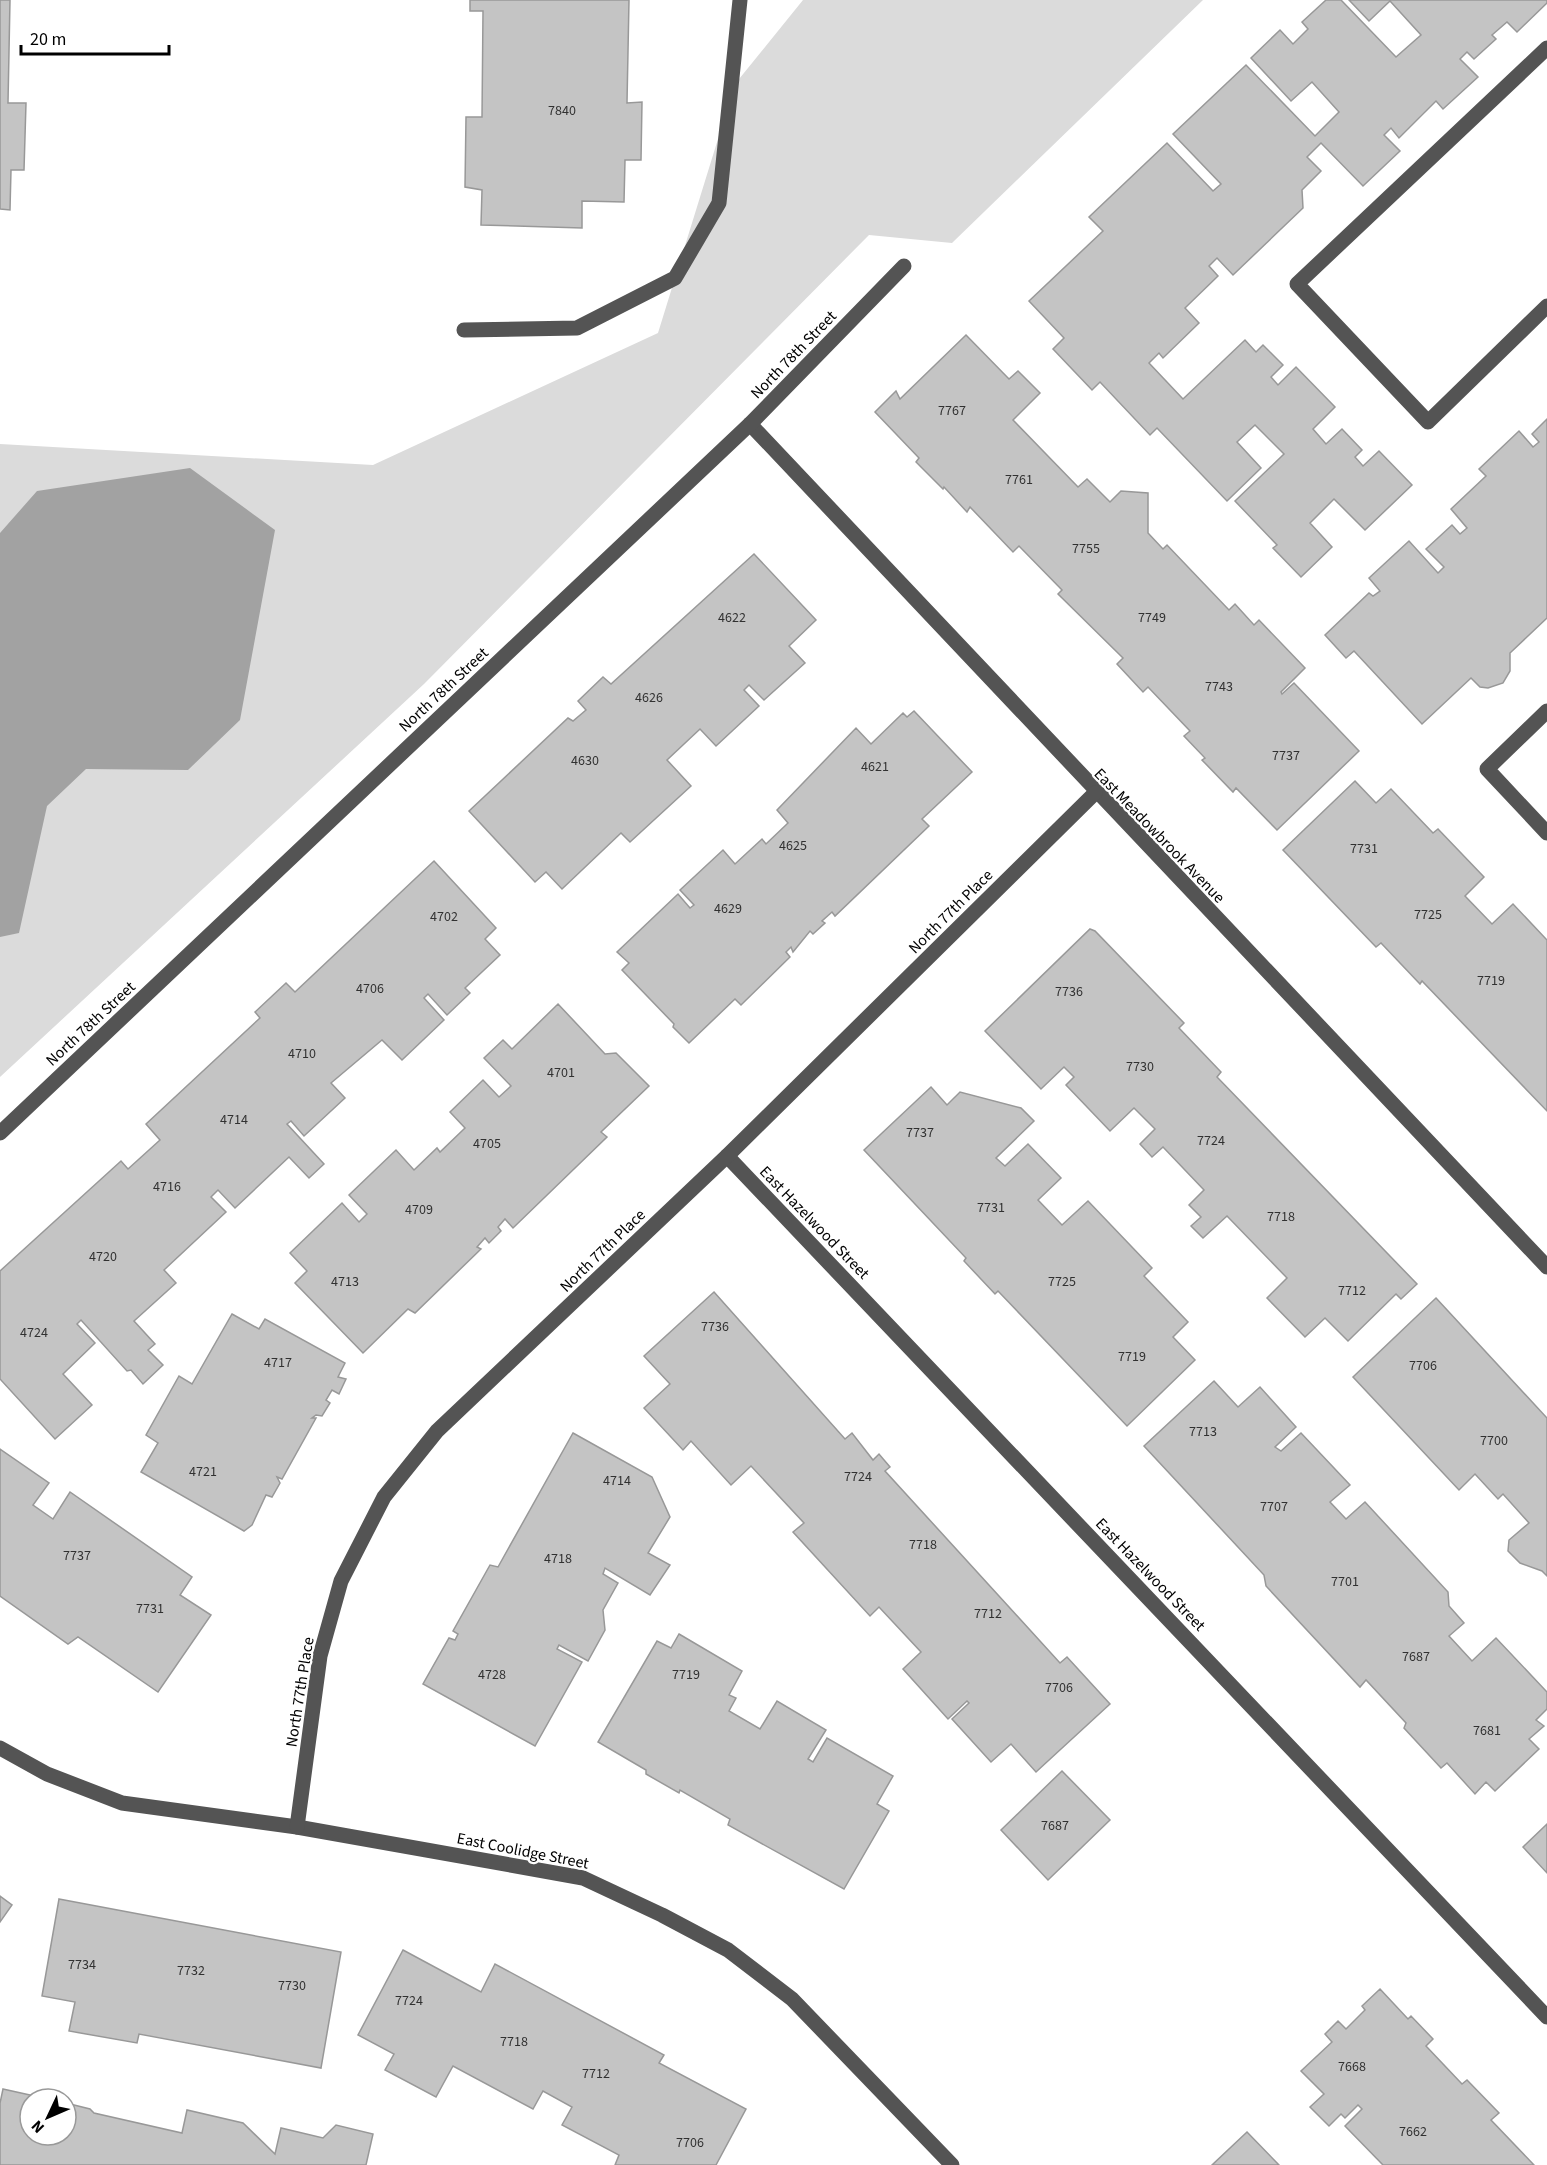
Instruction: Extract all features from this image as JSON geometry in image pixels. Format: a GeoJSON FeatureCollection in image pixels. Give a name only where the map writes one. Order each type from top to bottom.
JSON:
{"type":"FeatureCollection","features":[{"type":"Feature","properties":{"kind":"street"},"geometry":{"type":"LineString","coordinates":[[464,330],[577,328],[675,278],[719,203],[740,0]]}},
{"type":"Feature","properties":{"kind":"street"},"geometry":{"type":"LineString","coordinates":[[1547,48],[1297,284],[1428,422],[1547,306]]}},
{"type":"Feature","properties":{"kind":"street","name":"North 78th Street"},"geometry":{"type":"LineString","coordinates":[[0,1133],[750,424],[904,266]]}},
{"type":"Feature","properties":{"kind":"street","name":"East Meadowbrook Avenue"},"geometry":{"type":"LineString","coordinates":[[750,424],[1095,793],[1547,1268]]}},
{"type":"Feature","properties":{"kind":"street"},"geometry":{"type":"LineString","coordinates":[[1547,711],[1487,769],[1547,833]]}},
{"type":"Feature","properties":{"kind":"street","name":"North 77th Place"},"geometry":{"type":"LineString","coordinates":[[297,1827],[320,1656],[341,1581],[384,1497],[437,1431],[727,1156],[1095,793]]}},
{"type":"Feature","properties":{"kind":"street","name":"East Hazelwood Street"},"geometry":{"type":"LineString","coordinates":[[727,1156],[1547,2017]]}},
{"type":"Feature","properties":{"kind":"street","name":"East Coolidge Street"},"geometry":{"type":"LineString","coordinates":[[0,1748],[47,1774],[122,1803],[297,1827],[583,1878],[662,1915],[728,1950],[792,1999],[952,2165]]}},
{"type":"Feature","properties":{"kind":"shaded area"},"geometry":{"type":"Polygon","coordinates":[[[803,0],[1203,0],[952,243],[869,235],[424,684],[0,1077],[0,444],[373,465],[658,333],[735,84],[803,0]]]}},
{"type":"Feature","properties":{"kind":"shaded area"},"geometry":{"type":"Polygon","coordinates":[[[190,468],[275,530],[240,720],[188,770],[86,769],[47,806],[19,933],[0,937],[0,533],[37,491],[190,468]]]}},
{"type":"Feature","properties":{"kind":"building"},"geometry":{"type":"Polygon","coordinates":[[[0,0],[10,0],[8,103],[26,103],[24,170],[11,170],[10,210],[0,209],[0,0]]]}},
{"type":"Feature","properties":{"kind":"building"},"geometry":{"type":"Polygon","coordinates":[[[470,0],[629,0],[627,103],[642,102],[641,160],[625,160],[624,202],[582,201],[582,228],[481,225],[482,190],[465,187],[466,117],[482,117],[483,11],[470,11],[470,0]]]}},
{"type":"Feature","properties":{"kind":"building"},"geometry":{"type":"Polygon","coordinates":[[[1326,0],[1341,0],[1396,57],[1421,35],[1390,1],[1369,21],[1349,0],[1547,0],[1547,3],[1517,32],[1507,22],[1492,35],[1496,39],[1474,59],[1467,52],[1460,59],[1478,77],[1443,109],[1436,101],[1399,138],[1391,128],[1384,135],[1400,151],[1363,186],[1321,143],[1307,157],[1321,171],[1302,190],[1303,208],[1233,275],[1217,258],[1209,266],[1218,276],[1185,308],[1199,323],[1163,358],[1159,353],[1149,363],[1183,399],[1245,340],[1256,352],[1263,345],[1283,365],[1271,377],[1278,385],[1296,367],[1335,407],[1313,429],[1326,444],[1342,429],[1362,450],[1355,457],[1363,466],[1379,451],[1412,485],[1365,530],[1334,499],[1310,523],[1332,547],[1301,577],[1273,548],[1277,545],[1235,501],[1284,454],[1255,425],[1237,442],[1261,468],[1227,501],[1157,428],[1150,435],[1100,382],[1092,390],[1053,349],[1064,338],[1029,301],[1103,231],[1089,217],[1167,143],[1213,191],[1221,184],[1173,134],[1246,65],[1315,136],[1339,112],[1312,82],[1291,101],[1251,58],[1280,30],[1293,44],[1308,29],[1302,22],[1326,0]]]}},
{"type":"Feature","properties":{"kind":"building"},"geometry":{"type":"Polygon","coordinates":[[[966,335],[1009,379],[1018,371],[1040,393],[1013,420],[1078,487],[1087,479],[1110,502],[1121,491],[1148,493],[1148,533],[1163,549],[1167,545],[1229,610],[1235,604],[1254,625],[1259,620],[1305,668],[1281,692],[1282,694],[1294,683],[1359,751],[1277,830],[1236,788],[1233,792],[1202,760],[1205,758],[1184,736],[1190,731],[1148,687],[1143,692],[1117,664],[1123,658],[1058,594],[1062,590],[1019,546],[1013,552],[970,507],[967,512],[916,462],[919,458],[875,412],[896,391],[900,399],[966,335]]]}},
{"type":"Feature","properties":{"kind":"building"},"geometry":{"type":"Polygon","coordinates":[[[1547,419],[1547,618],[1510,653],[1510,671],[1503,683],[1488,688],[1480,687],[1471,678],[1422,724],[1354,651],[1346,658],[1325,635],[1369,593],[1373,596],[1380,591],[1369,578],[1409,541],[1438,573],[1444,567],[1426,549],[1452,525],[1460,534],[1467,528],[1451,509],[1486,476],[1479,469],[1519,431],[1533,447],[1539,442],[1532,434],[1547,419]]]}},
{"type":"Feature","properties":{"kind":"building"},"geometry":{"type":"Polygon","coordinates":[[[754,554],[816,620],[789,646],[805,663],[764,700],[749,685],[744,690],[759,706],[716,746],[700,729],[667,760],[691,786],[630,842],[621,833],[562,889],[546,872],[535,882],[469,811],[568,718],[573,721],[586,710],[578,701],[603,677],[611,684],[754,554]]]}},
{"type":"Feature","properties":{"kind":"building"},"geometry":{"type":"Polygon","coordinates":[[[914,711],[972,772],[922,819],[929,826],[835,916],[832,912],[822,921],[825,923],[813,934],[810,931],[793,952],[791,947],[786,952],[790,957],[741,1005],[735,999],[689,1043],[622,970],[629,963],[617,952],[678,894],[690,908],[694,905],[680,890],[723,850],[735,864],[762,839],[766,844],[788,823],[777,810],[856,728],[871,744],[903,713],[907,717],[914,711]]]}},
{"type":"Feature","properties":{"kind":"building"},"geometry":{"type":"Polygon","coordinates":[[[1355,781],[1376,803],[1391,789],[1433,833],[1438,829],[1484,877],[1465,896],[1492,924],[1513,904],[1547,940],[1547,1111],[1422,981],[1420,984],[1381,943],[1376,947],[1283,850],[1355,781]]]}},
{"type":"Feature","properties":{"kind":"building"},"geometry":{"type":"Polygon","coordinates":[[[434,861],[496,928],[485,939],[500,955],[465,988],[470,993],[447,1015],[428,994],[424,998],[444,1020],[402,1060],[382,1040],[331,1083],[345,1098],[304,1136],[291,1121],[287,1124],[324,1164],[309,1178],[289,1157],[235,1208],[218,1190],[211,1197],[226,1212],[164,1270],[176,1283],[134,1321],[155,1344],[148,1350],[163,1365],[143,1384],[131,1370],[127,1371],[81,1320],[77,1324],[95,1343],[63,1374],[92,1405],[55,1439],[0,1379],[0,1271],[121,1161],[128,1169],[160,1140],[146,1124],[260,1018],[255,1012],[286,983],[295,992],[434,861]]]}},
{"type":"Feature","properties":{"kind":"building"},"geometry":{"type":"Polygon","coordinates":[[[1090,929],[1095,931],[1184,1023],[1179,1028],[1221,1072],[1217,1077],[1417,1284],[1401,1299],[1396,1294],[1348,1341],[1325,1318],[1305,1337],[1267,1298],[1287,1278],[1227,1216],[1203,1238],[1191,1226],[1201,1217],[1189,1205],[1204,1190],[1163,1147],[1152,1157],[1140,1144],[1155,1129],[1134,1108],[1110,1131],[1066,1085],[1074,1077],[1064,1067],[1041,1089],[985,1031],[1090,929]]]}},
{"type":"Feature","properties":{"kind":"building"},"geometry":{"type":"Polygon","coordinates":[[[558,1004],[605,1054],[616,1053],[649,1086],[601,1132],[607,1137],[513,1228],[505,1219],[498,1227],[501,1231],[489,1243],[485,1238],[477,1247],[481,1249],[415,1313],[408,1309],[363,1353],[295,1283],[307,1271],[290,1253],[342,1203],[359,1222],[367,1214],[349,1195],[396,1150],[414,1170],[437,1148],[440,1152],[465,1128],[450,1112],[483,1080],[499,1097],[511,1086],[484,1058],[503,1040],[512,1049],[558,1004]]]}},
{"type":"Feature","properties":{"kind":"building"},"geometry":{"type":"Polygon","coordinates":[[[931,1087],[947,1105],[960,1092],[1021,1108],[1034,1121],[996,1158],[1005,1166],[1028,1144],[1061,1178],[1038,1200],[1062,1225],[1088,1201],[1152,1268],[1144,1276],[1188,1322],[1173,1337],[1195,1360],[1127,1426],[998,1291],[995,1294],[964,1261],[966,1258],[864,1150],[931,1087]]]}},
{"type":"Feature","properties":{"kind":"building"},"geometry":{"type":"Polygon","coordinates":[[[714,1292],[845,1439],[852,1433],[873,1460],[879,1454],[890,1467],[885,1471],[1060,1663],[1067,1657],[1110,1704],[1036,1772],[1011,1744],[991,1762],[952,1719],[969,1703],[967,1701],[948,1719],[903,1669],[921,1652],[879,1607],[870,1616],[793,1532],[804,1523],[751,1466],[731,1485],[691,1441],[683,1450],[644,1408],[670,1384],[644,1356],[714,1292]]]}},
{"type":"Feature","properties":{"kind":"building"},"geometry":{"type":"Polygon","coordinates":[[[1436,1298],[1547,1418],[1547,1576],[1542,1571],[1520,1563],[1508,1551],[1509,1540],[1529,1523],[1503,1494],[1498,1499],[1475,1474],[1459,1490],[1353,1377],[1436,1298]]]}},
{"type":"Feature","properties":{"kind":"building"},"geometry":{"type":"Polygon","coordinates":[[[232,1314],[259,1329],[265,1319],[345,1363],[338,1377],[346,1379],[339,1394],[332,1390],[326,1400],[330,1403],[322,1416],[316,1415],[312,1418],[316,1418],[282,1479],[277,1477],[280,1483],[272,1497],[266,1495],[252,1525],[244,1531],[141,1472],[158,1443],[146,1435],[179,1376],[192,1384],[232,1314]]]}},
{"type":"Feature","properties":{"kind":"building"},"geometry":{"type":"Polygon","coordinates":[[[1214,1381],[1238,1407],[1260,1387],[1296,1427],[1275,1447],[1281,1451],[1301,1433],[1350,1485],[1330,1502],[1346,1519],[1365,1502],[1448,1592],[1449,1606],[1464,1623],[1449,1636],[1472,1661],[1496,1638],[1547,1692],[1547,1709],[1536,1720],[1544,1726],[1529,1739],[1539,1749],[1495,1791],[1486,1782],[1475,1794],[1447,1763],[1441,1768],[1404,1728],[1406,1723],[1366,1680],[1360,1687],[1266,1586],[1264,1575],[1144,1446],[1214,1381]]]}},
{"type":"Feature","properties":{"kind":"building"},"geometry":{"type":"Polygon","coordinates":[[[573,1433],[652,1477],[670,1517],[648,1553],[670,1565],[650,1595],[605,1568],[603,1574],[618,1583],[603,1610],[605,1630],[588,1661],[559,1645],[557,1649],[582,1662],[535,1746],[423,1684],[449,1638],[455,1640],[458,1634],[453,1631],[490,1565],[498,1567],[573,1433]]]}},
{"type":"Feature","properties":{"kind":"building"},"geometry":{"type":"Polygon","coordinates":[[[0,1449],[49,1483],[33,1505],[53,1519],[70,1492],[192,1577],[180,1595],[211,1615],[158,1692],[78,1637],[68,1644],[0,1596],[0,1449]]]}},
{"type":"Feature","properties":{"kind":"building"},"geometry":{"type":"Polygon","coordinates":[[[679,1634],[742,1671],[729,1695],[736,1698],[729,1711],[760,1729],[777,1701],[826,1730],[808,1759],[813,1762],[827,1738],[893,1776],[877,1804],[889,1811],[844,1889],[728,1825],[730,1819],[680,1790],[679,1793],[646,1774],[646,1770],[598,1742],[657,1641],[671,1648],[679,1634]]]}},
{"type":"Feature","properties":{"kind":"building"},"geometry":{"type":"Polygon","coordinates":[[[1062,1771],[1110,1820],[1048,1880],[1001,1830],[1062,1771]]]}},
{"type":"Feature","properties":{"kind":"building"},"geometry":{"type":"Polygon","coordinates":[[[1547,1824],[1547,1873],[1523,1847],[1547,1824]]]}},
{"type":"Feature","properties":{"kind":"building"},"geometry":{"type":"Polygon","coordinates":[[[0,1896],[12,1905],[0,1922],[0,1896]]]}},
{"type":"Feature","properties":{"kind":"building"},"geometry":{"type":"Polygon","coordinates":[[[59,1899],[341,1952],[321,2068],[139,2034],[137,2043],[69,2031],[75,2002],[42,1996],[59,1899]]]}},
{"type":"Feature","properties":{"kind":"building"},"geometry":{"type":"Polygon","coordinates":[[[403,1950],[481,1992],[495,1964],[664,2055],[659,2063],[746,2109],[716,2165],[615,2165],[619,2155],[562,2125],[572,2107],[543,2091],[533,2109],[453,2066],[436,2097],[385,2070],[394,2054],[358,2035],[403,1950]]]}},
{"type":"Feature","properties":{"kind":"building"},"geometry":{"type":"Polygon","coordinates":[[[1380,1989],[1408,2019],[1411,2016],[1433,2039],[1426,2046],[1462,2084],[1467,2080],[1499,2113],[1491,2120],[1534,2165],[1383,2165],[1345,2126],[1362,2109],[1358,2105],[1345,2118],[1341,2114],[1329,2126],[1310,2107],[1324,2094],[1301,2071],[1332,2042],[1325,2034],[1338,2021],[1346,2029],[1365,2010],[1362,2006],[1380,1989]]]}},
{"type":"Feature","properties":{"kind":"building"},"geometry":{"type":"Polygon","coordinates":[[[3,2089],[18,2092],[18,2147],[78,2147],[78,2106],[90,2109],[94,2113],[182,2133],[187,2110],[243,2123],[275,2154],[281,2128],[323,2138],[336,2125],[373,2134],[366,2165],[0,2165],[0,2103],[3,2089]]]}},
{"type":"Feature","properties":{"kind":"building"},"geometry":{"type":"Polygon","coordinates":[[[1247,2132],[1279,2165],[1212,2165],[1247,2132]]]}}]}
